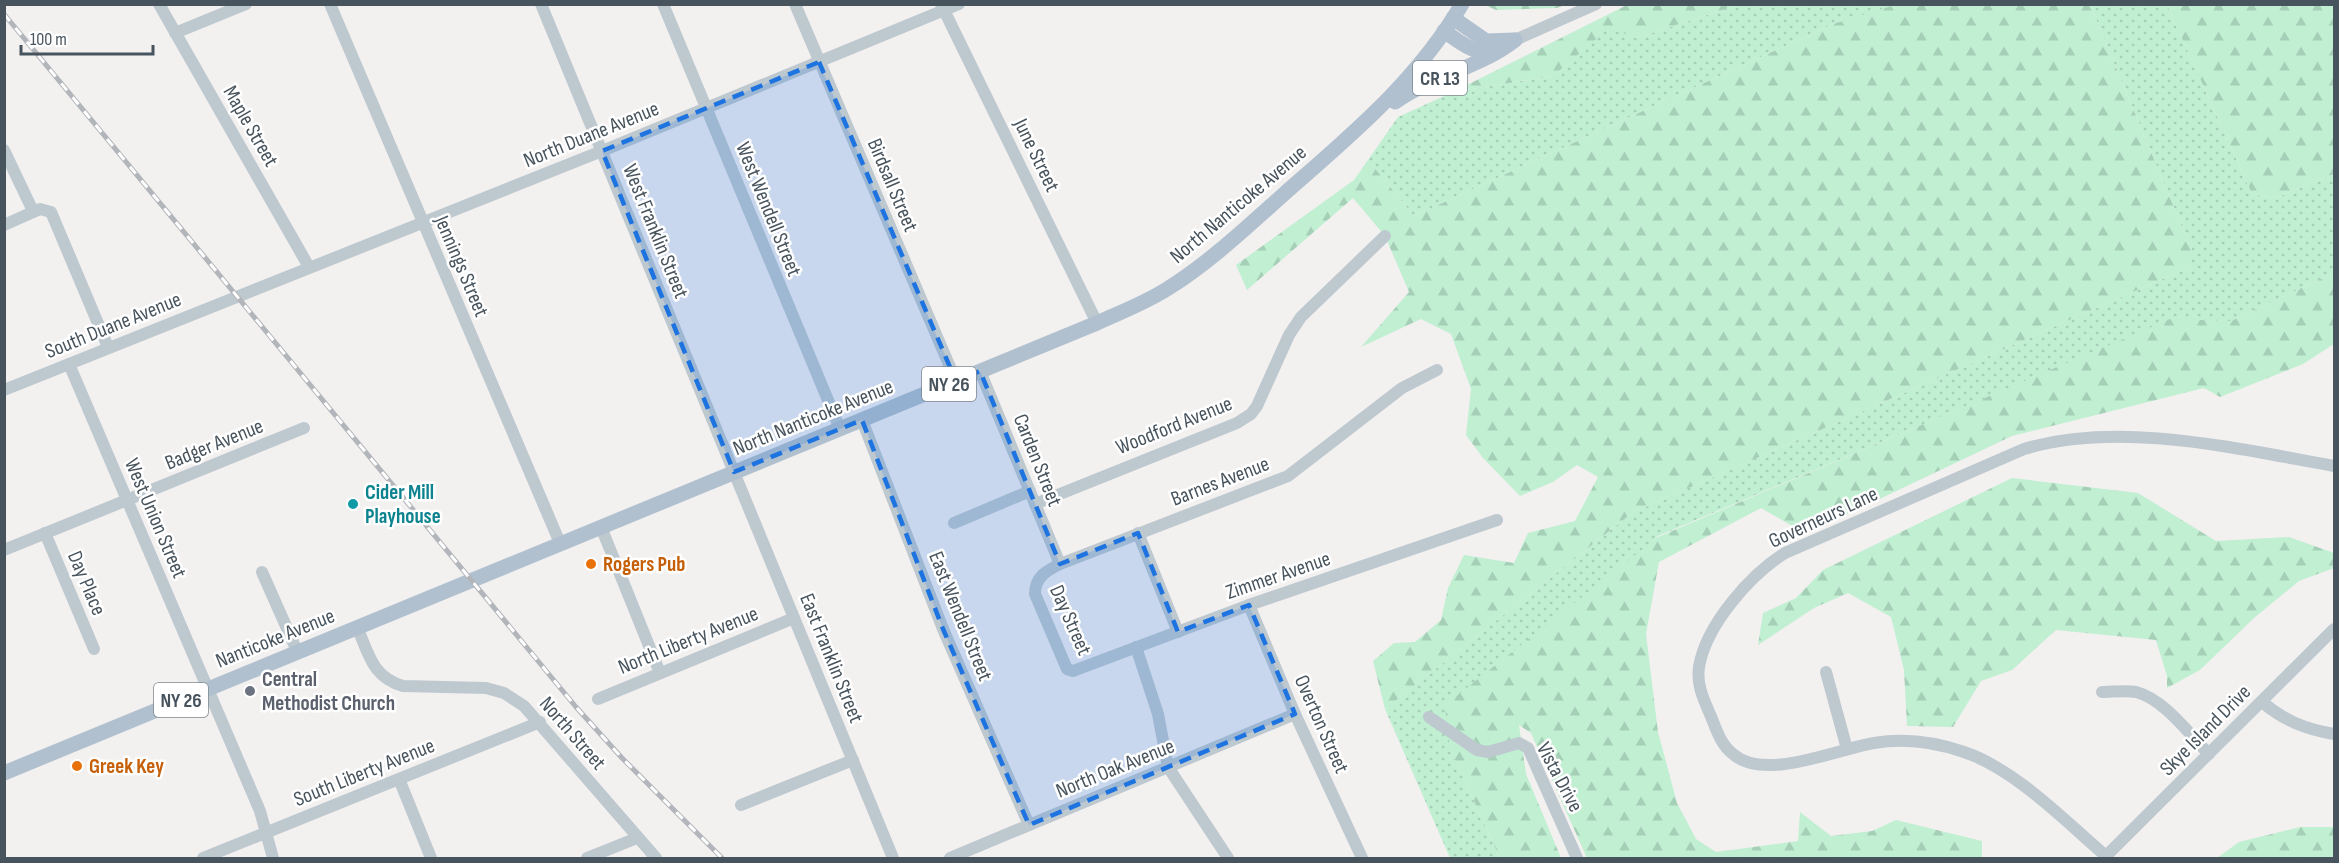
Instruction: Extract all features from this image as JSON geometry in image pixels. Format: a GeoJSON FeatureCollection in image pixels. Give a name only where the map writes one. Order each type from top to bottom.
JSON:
{"type":"FeatureCollection","features":[{"type":"Feature","properties":{"kind":"main road","name":"NY 26"},"geometry":{"type":"LineString","coordinates":[[1368,120],[1414,74],[1462,4]]}},
{"type":"Feature","properties":{"kind":"main road","name":"CR 13"},"geometry":{"type":"LineString","coordinates":[[1449,25],[1486,41],[1515,40]]}},
{"type":"Feature","properties":{"kind":"main road","name":"CR 13"},"geometry":{"type":"LineString","coordinates":[[1449,25],[1481,53],[1499,52]]}},
{"type":"Feature","properties":{"kind":"main road","name":"CR 13"},"geometry":{"type":"LineString","coordinates":[[1368,120],[1415,90],[1499,52],[1515,40]]}},
{"type":"Feature","properties":{"kind":"main road","name":"North Nanticoke Avenue"},"geometry":{"type":"LineString","coordinates":[[463,584],[980,372],[1155,296],[1193,271],[1368,120]]}},
{"type":"Feature","properties":{"kind":"main road","name":"Nanticoke Avenue"},"geometry":{"type":"LineString","coordinates":[[4,773],[463,584]]}},
{"type":"Feature","properties":{"kind":"street","name":"Maple Street"},"geometry":{"type":"LineString","coordinates":[[159,4],[309,267]]}},
{"type":"Feature","properties":{"kind":"street"},"geometry":{"type":"LineString","coordinates":[[175,33],[246,4]]}},
{"type":"Feature","properties":{"kind":"street","name":"Jennings Street"},"geometry":{"type":"LineString","coordinates":[[330,4],[560,543]]}},
{"type":"Feature","properties":{"kind":"street","name":"West Franklin Street"},"geometry":{"type":"LineString","coordinates":[[541,4],[734,472]]}},
{"type":"Feature","properties":{"kind":"street","name":"West Wendell Street"},"geometry":{"type":"LineString","coordinates":[[663,4],[840,429]]}},
{"type":"Feature","properties":{"kind":"street","name":"Birdsall Street"},"geometry":{"type":"LineString","coordinates":[[795,4],[957,381]]}},
{"type":"Feature","properties":{"kind":"street","name":"North Duane Avenue"},"geometry":{"type":"LineString","coordinates":[[237,296],[602,151],[819,62],[943,8],[959,4]]}},
{"type":"Feature","properties":{"kind":"street","name":"CR 13"},"geometry":{"type":"LineString","coordinates":[[1515,40],[1596,4]]}},
{"type":"Feature","properties":{"kind":"street","name":"June Street"},"geometry":{"type":"LineString","coordinates":[[943,8],[1097,323]]}},
{"type":"Feature","properties":{"kind":"street"},"geometry":{"type":"LineString","coordinates":[[4,150],[33,211]]}},
{"type":"Feature","properties":{"kind":"street"},"geometry":{"type":"LineString","coordinates":[[4,225],[33,211],[47,209],[56,220],[108,347]]}},
{"type":"Feature","properties":{"kind":"street","name":"Woodford Avenue"},"geometry":{"type":"LineString","coordinates":[[1035,504],[1237,423],[1251,414],[1257,406],[1288,334],[1300,317],[1385,236]]}},
{"type":"Feature","properties":{"kind":"street","name":"South Duane Avenue"},"geometry":{"type":"LineString","coordinates":[[4,390],[237,296]]}},
{"type":"Feature","properties":{"kind":"street","name":"West Union Street"},"geometry":{"type":"LineString","coordinates":[[69,364],[260,811],[273,858]]}},
{"type":"Feature","properties":{"kind":"street","name":"Barnes Avenue"},"geometry":{"type":"LineString","coordinates":[[1035,585],[1046,571],[1060,564],[1288,476],[1402,388],[1437,370]]}},
{"type":"Feature","properties":{"kind":"street","name":"Carden Street"},"geometry":{"type":"LineString","coordinates":[[980,372],[1060,564]]}},
{"type":"Feature","properties":{"kind":"street","name":"East Wendell Street"},"geometry":{"type":"LineString","coordinates":[[862,420],[943,629],[1029,825]]}},
{"type":"Feature","properties":{"kind":"street","name":"Badger Avenue"},"geometry":{"type":"LineString","coordinates":[[4,550],[304,428]]}},
{"type":"Feature","properties":{"kind":"street","name":"Governeurs Lane"},"geometry":{"type":"LineString","coordinates":[[2105,857],[2018,783],[1994,766],[1964,752],[1931,744],[1903,741],[1847,749],[1784,766],[1739,759],[1732,754],[1718,734],[1700,690],[1700,664],[1710,637],[1728,608],[1755,575],[1785,553],[2024,449],[2050,441],[2113,435],[2260,453],[2334,466]]}},
{"type":"Feature","properties":{"kind":"street","name":"East Franklin Street"},"geometry":{"type":"LineString","coordinates":[[734,472],[893,858]]}},
{"type":"Feature","properties":{"kind":"street"},"geometry":{"type":"LineString","coordinates":[[954,523],[1030,491]]}},
{"type":"Feature","properties":{"kind":"street","name":"Zimmer Avenue"},"geometry":{"type":"LineString","coordinates":[[1073,671],[1249,605],[1497,520]]}},
{"type":"Feature","properties":{"kind":"street"},"geometry":{"type":"LineString","coordinates":[[601,527],[660,673]]}},
{"type":"Feature","properties":{"kind":"street","name":"Day Place"},"geometry":{"type":"LineString","coordinates":[[45,533],[94,649]]}},
{"type":"Feature","properties":{"kind":"street"},"geometry":{"type":"LineString","coordinates":[[1138,533],[1178,632]]}},
{"type":"Feature","properties":{"kind":"street"},"geometry":{"type":"LineString","coordinates":[[262,572],[297,651]]}},
{"type":"Feature","properties":{"kind":"street","name":"Day Street"},"geometry":{"type":"LineString","coordinates":[[1035,585],[1035,594],[1067,669],[1073,671]]}},
{"type":"Feature","properties":{"kind":"street","name":"Overton Street"},"geometry":{"type":"LineString","coordinates":[[1249,605],[1295,714],[1362,858]]}},
{"type":"Feature","properties":{"kind":"street","name":"North Liberty Avenue"},"geometry":{"type":"LineString","coordinates":[[598,699],[794,618]]}},
{"type":"Feature","properties":{"kind":"street","name":"North Street"},"geometry":{"type":"LineString","coordinates":[[357,627],[374,665],[381,676],[390,682],[403,686],[495,691],[524,706],[656,858]]}},
{"type":"Feature","properties":{"kind":"street","name":"Skye Island Drive"},"geometry":{"type":"LineString","coordinates":[[2105,857],[2334,629]]}},
{"type":"Feature","properties":{"kind":"street"},"geometry":{"type":"LineString","coordinates":[[1136,647],[1158,714],[1168,767],[1228,858]]}},
{"type":"Feature","properties":{"kind":"street"},"geometry":{"type":"LineString","coordinates":[[1826,672],[1847,749]]}},
{"type":"Feature","properties":{"kind":"street"},"geometry":{"type":"LineString","coordinates":[[2102,692],[2134,692],[2147,696],[2209,754]]}},
{"type":"Feature","properties":{"kind":"street"},"geometry":{"type":"LineString","coordinates":[[2262,702],[2280,717],[2296,725],[2334,734]]}},
{"type":"Feature","properties":{"kind":"street","name":"North Oak Avenue"},"geometry":{"type":"LineString","coordinates":[[950,858],[1295,714]]}},
{"type":"Feature","properties":{"kind":"street","name":"Vista Drive"},"geometry":{"type":"LineString","coordinates":[[1429,717],[1477,750],[1488,752],[1518,743],[1528,748],[1577,858]]}},
{"type":"Feature","properties":{"kind":"street","name":"South Liberty Avenue"},"geometry":{"type":"LineString","coordinates":[[203,858],[540,722]]}},
{"type":"Feature","properties":{"kind":"street"},"geometry":{"type":"LineString","coordinates":[[741,804],[853,760]]}},
{"type":"Feature","properties":{"kind":"street"},"geometry":{"type":"LineString","coordinates":[[399,779],[431,858]]}},
{"type":"Feature","properties":{"kind":"street"},"geometry":{"type":"LineString","coordinates":[[587,858],[637,838]]}},
{"type":"Feature","properties":{"kind":"highlighted area"},"geometry":{"type":"Polygon","coordinates":[[[819,62],[956,381],[980,371],[1060,564],[1138,533],[1178,632],[1249,605],[1295,714],[1029,825],[943,629],[862,420],[734,472],[602,151],[819,62]]]}},
{"type":"Feature","properties":{"kind":"green space"},"geometry":{"type":"Polygon","coordinates":[[[1629,4],[1738,5],[1636,38],[1609,28],[1553,76],[1453,92],[1629,4]]]}},
{"type":"Feature","properties":{"kind":"green space"},"geometry":{"type":"Polygon","coordinates":[[[1898,4],[2090,5],[2192,251],[2192,266],[1632,513],[1385,709],[1373,661],[1394,643],[1415,642],[1441,620],[1448,588],[1464,555],[1514,563],[1528,533],[1575,521],[1598,477],[1577,465],[1553,482],[1520,496],[1483,458],[1466,435],[1471,389],[1451,334],[1421,319],[1361,347],[1409,292],[1385,236],[1353,198],[1247,290],[1236,265],[1354,180],[1368,160],[1414,216],[1833,24],[1898,4]]]}},
{"type":"Feature","properties":{"kind":"green space"},"geometry":{"type":"Polygon","coordinates":[[[1485,5],[1565,5],[1557,8],[1496,10],[1485,5]]]}},
{"type":"Feature","properties":{"kind":"green space"},"geometry":{"type":"Polygon","coordinates":[[[1738,5],[1898,5],[1833,24],[1414,216],[1368,160],[1398,117],[1453,92],[1553,76],[1609,27],[1636,38],[1738,5]]]}},
{"type":"Feature","properties":{"kind":"green space"},"geometry":{"type":"Polygon","coordinates":[[[2090,5],[2167,5],[2252,194],[2276,198],[2334,174],[2334,273],[2231,321],[2170,320],[1658,536],[1450,749],[1500,858],[1450,858],[1385,709],[1632,513],[2192,266],[2192,251],[2090,5]]]}},
{"type":"Feature","properties":{"kind":"green space"},"geometry":{"type":"Polygon","coordinates":[[[2167,5],[2334,5],[2334,174],[2276,198],[2252,194],[2167,5]]]}},
{"type":"Feature","properties":{"kind":"green space"},"geometry":{"type":"Polygon","coordinates":[[[2334,273],[2334,344],[2303,364],[2220,397],[2204,388],[2012,436],[1806,534],[1761,508],[1659,562],[1646,634],[1658,732],[1677,803],[1696,839],[1716,852],[1798,841],[1800,812],[1831,836],[1872,831],[1896,820],[1982,841],[1982,858],[1587,858],[1531,733],[1519,725],[1526,774],[1561,858],[1500,858],[1450,749],[1445,705],[1658,537],[2170,319],[2231,321],[2334,273]]]}},
{"type":"Feature","properties":{"kind":"green space"},"geometry":{"type":"Polygon","coordinates":[[[2012,478],[2138,493],[2216,541],[2289,537],[2334,553],[2334,568],[2299,581],[2254,618],[2200,670],[2167,688],[2167,676],[2156,640],[2056,630],[2012,670],[1981,681],[1953,727],[1907,726],[1904,670],[1891,617],[1848,593],[1814,608],[1758,645],[1763,613],[1796,598],[1823,570],[2012,478]]]}},
{"type":"Feature","properties":{"kind":"green space"},"geometry":{"type":"Polygon","coordinates":[[[2300,827],[2334,827],[2334,858],[2217,858],[2239,842],[2300,827]]]}},
{"type":"Feature","properties":{"kind":"railway"},"geometry":{"type":"LineString","coordinates":[[4,14],[576,707],[622,758],[722,858]]}},
{"type":"Feature","properties":{"kind":"place","name":"Cider Mill Playhouse"},"geometry":{"type":"Point","coordinates":[353,504]}},
{"type":"Feature","properties":{"kind":"place","name":"Rogers Pub"},"geometry":{"type":"Point","coordinates":[591,564]}},
{"type":"Feature","properties":{"kind":"place","name":"Central Methodist Church"},"geometry":{"type":"Point","coordinates":[250,691]}},
{"type":"Feature","properties":{"kind":"place","name":"Greek Key"},"geometry":{"type":"Point","coordinates":[77,766]}}]}
